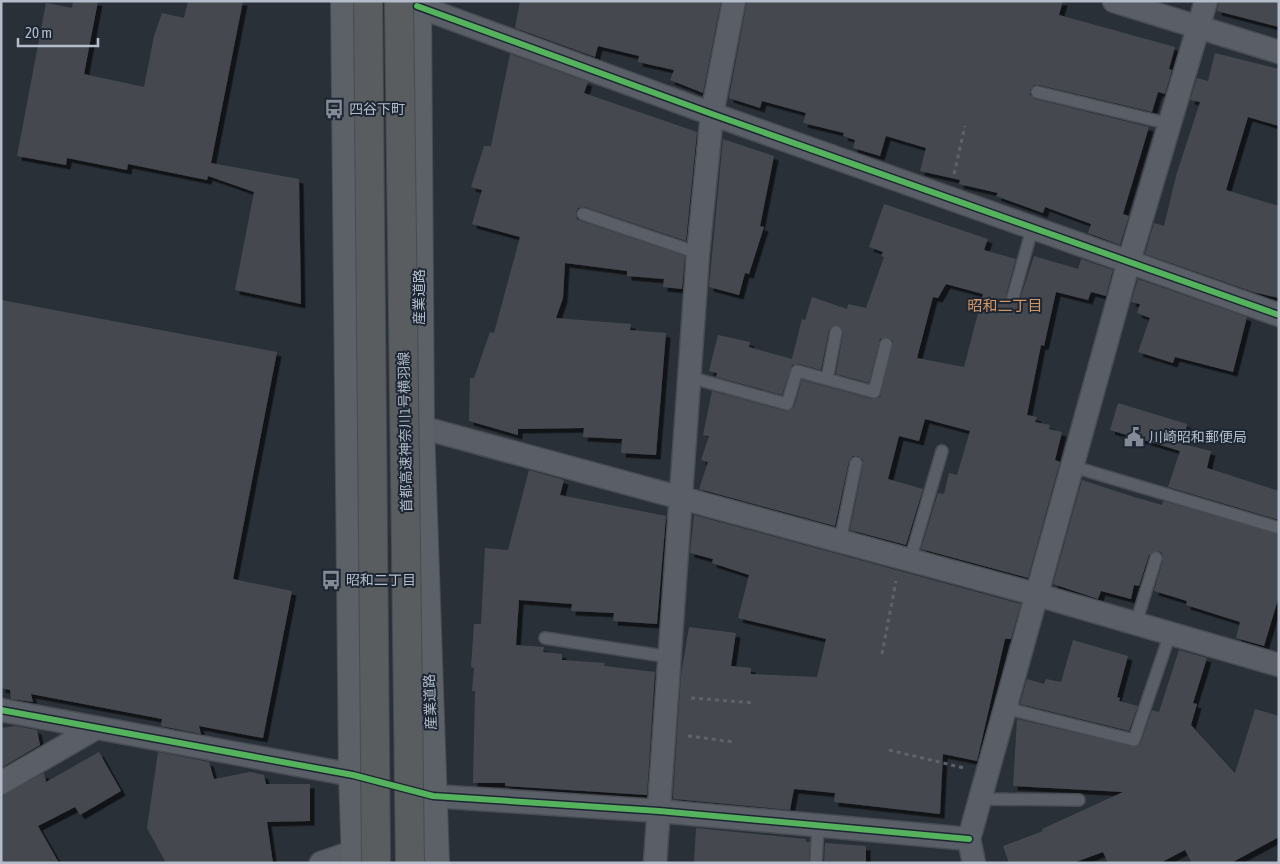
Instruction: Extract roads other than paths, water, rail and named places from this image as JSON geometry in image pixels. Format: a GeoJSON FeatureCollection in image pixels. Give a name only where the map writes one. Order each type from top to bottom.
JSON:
{"type":"FeatureCollection","features":[{"type":"Feature","properties":{"kind":"highway"},"geometry":{"type":"LineString","coordinates":[[363,859],[368,1]]}},
{"type":"Feature","properties":{"kind":"highway","name":"首都高速神奈川1号横羽線"},"geometry":{"type":"LineString","coordinates":[[410,863],[411,3]]}},
{"type":"Feature","properties":{"kind":"main road"},"geometry":{"type":"LineString","coordinates":[[345,1],[353,775],[363,859]]}},
{"type":"Feature","properties":{"kind":"main road","name":"産業道路"},"geometry":{"type":"LineString","coordinates":[[411,3],[420,427],[435,863]]}},
{"type":"Feature","properties":{"kind":"street"},"geometry":{"type":"LineString","coordinates":[[655,863],[698,253],[712,114],[734,1]]}},
{"type":"Feature","properties":{"kind":"street"},"geometry":{"type":"LineString","coordinates":[[1114,1],[1279,52]]}},
{"type":"Feature","properties":{"kind":"street"},"geometry":{"type":"LineString","coordinates":[[974,863],[969,838],[1129,260],[1206,1]]}},
{"type":"Feature","properties":{"kind":"street"},"geometry":{"type":"LineString","coordinates":[[411,3],[712,114],[1129,260],[1279,315]]}},
{"type":"Feature","properties":{"kind":"street"},"geometry":{"type":"LineString","coordinates":[[420,427],[1037,594],[1170,634],[1237,659],[1279,664]]}},
{"type":"Feature","properties":{"kind":"street"},"geometry":{"type":"LineString","coordinates":[[1,710],[353,775]]}},
{"type":"Feature","properties":{"kind":"street"},"geometry":{"type":"LineString","coordinates":[[1,783],[96,728]]}},
{"type":"Feature","properties":{"kind":"street"},"geometry":{"type":"LineString","coordinates":[[433,796],[659,811],[969,838]]}},
{"type":"Feature","properties":{"kind":"street"},"geometry":{"type":"LineString","coordinates":[[321,863],[363,859]]}},
{"type":"Feature","properties":{"kind":"lane"},"geometry":{"type":"LineString","coordinates":[[1037,92],[1170,124]]}},
{"type":"Feature","properties":{"kind":"lane"},"geometry":{"type":"LineString","coordinates":[[583,214],[698,253]]}},
{"type":"Feature","properties":{"kind":"lane"},"geometry":{"type":"LineString","coordinates":[[1013,297],[1033,226]]}},
{"type":"Feature","properties":{"kind":"lane"},"geometry":{"type":"LineString","coordinates":[[827,379],[836,332]]}},
{"type":"Feature","properties":{"kind":"lane"},"geometry":{"type":"LineString","coordinates":[[689,377],[788,404],[797,371],[874,392],[886,344]]}},
{"type":"Feature","properties":{"kind":"lane"},"geometry":{"type":"LineString","coordinates":[[906,559],[942,451]]}},
{"type":"Feature","properties":{"kind":"lane"},"geometry":{"type":"LineString","coordinates":[[840,541],[856,463]]}},
{"type":"Feature","properties":{"kind":"lane"},"geometry":{"type":"LineString","coordinates":[[1071,466],[1276,527]]}},
{"type":"Feature","properties":{"kind":"lane"},"geometry":{"type":"LineString","coordinates":[[1136,623],[1156,558]]}},
{"type":"Feature","properties":{"kind":"lane"},"geometry":{"type":"LineString","coordinates":[[1005,708],[1134,740],[1170,634]]}},
{"type":"Feature","properties":{"kind":"lane"},"geometry":{"type":"LineString","coordinates":[[545,638],[670,657]]}},
{"type":"Feature","properties":{"kind":"lane"},"geometry":{"type":"LineString","coordinates":[[980,799],[1079,800]]}},
{"type":"Feature","properties":{"kind":"lane"},"geometry":{"type":"LineString","coordinates":[[816,863],[818,825]]}},
{"type":"Feature","properties":{"kind":"place","name":"四谷下町"},"geometry":{"type":"Point","coordinates":[334,109]}},
{"type":"Feature","properties":{"kind":"place","name":"川崎昭和郵便局"},"geometry":{"type":"Point","coordinates":[1134,437]}},
{"type":"Feature","properties":{"kind":"place","name":"昭和二丁目"},"geometry":{"type":"Point","coordinates":[331,580]}},
{"type":"Feature","properties":{"kind":"district","name":"昭和二丁目"},"geometry":{"type":"Point","coordinates":[1005,305]}}]}
